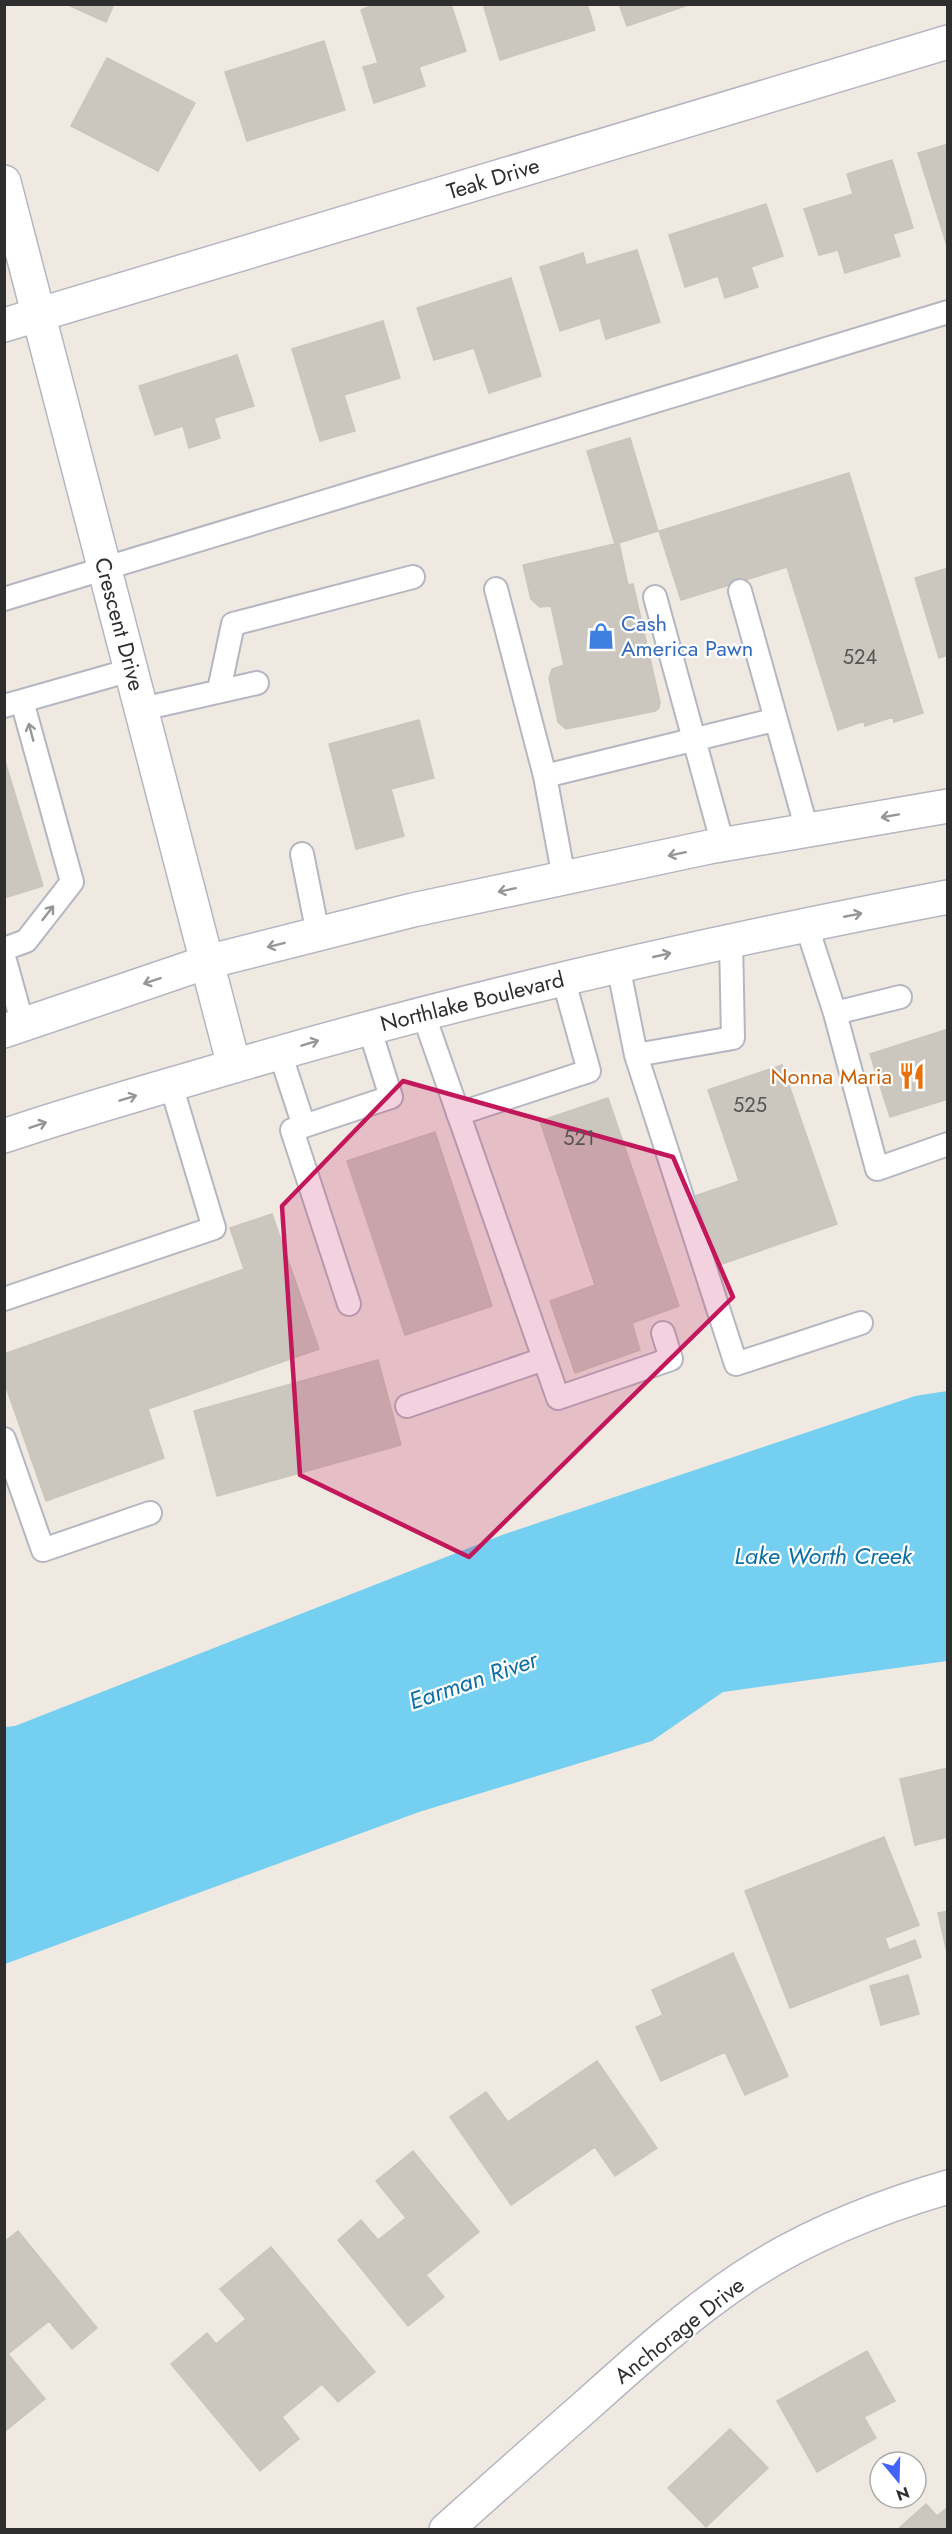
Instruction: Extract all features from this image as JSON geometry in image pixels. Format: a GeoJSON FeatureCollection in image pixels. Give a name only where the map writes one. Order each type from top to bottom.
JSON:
{"type":"FeatureCollection","features":[{"type":"Feature","properties":{"kind":"street","name":"Teak Drive"},"geometry":{"type":"LineString","coordinates":[[4,325],[948,42]]}},
{"type":"Feature","properties":{"kind":"street","name":"Crescent Drive"},"geometry":{"type":"LineString","coordinates":[[4,182],[234,1066]]}},
{"type":"Feature","properties":{"kind":"street"},"geometry":{"type":"LineString","coordinates":[[14,1028],[207,962],[414,910],[723,844],[948,806]]}},
{"type":"Feature","properties":{"kind":"street","name":"Northlake Boulevard"},"geometry":{"type":"LineString","coordinates":[[4,1136],[171,1084],[423,1013],[730,940],[948,897]]}},
{"type":"Feature","properties":{"kind":"street","name":"Anchorage Drive"},"geometry":{"type":"LineString","coordinates":[[447,2529],[666,2334],[742,2279],[796,2247],[853,2220],[911,2197],[948,2187]]}},
{"type":"Feature","properties":{"kind":"lane"},"geometry":{"type":"LineString","coordinates":[[4,599],[948,312]]}},
{"type":"Feature","properties":{"kind":"lane"},"geometry":{"type":"LineString","coordinates":[[219,690],[233,624],[413,577]]}},
{"type":"Feature","properties":{"kind":"lane"},"geometry":{"type":"LineString","coordinates":[[496,589],[545,776],[564,878]]}},
{"type":"Feature","properties":{"kind":"lane"},"geometry":{"type":"LineString","coordinates":[[740,591],[774,720],[807,830]]}},
{"type":"Feature","properties":{"kind":"lane"},"geometry":{"type":"LineString","coordinates":[[656,597],[723,844]]}},
{"type":"Feature","properties":{"kind":"lane"},"geometry":{"type":"LineString","coordinates":[[4,949],[26,941],[72,882],[13,704],[131,670]]}},
{"type":"Feature","properties":{"kind":"lane"},"geometry":{"type":"LineString","coordinates":[[142,709],[257,683]]}},
{"type":"Feature","properties":{"kind":"lane"},"geometry":{"type":"LineString","coordinates":[[545,776],[774,720]]}},
{"type":"Feature","properties":{"kind":"lane"},"geometry":{"type":"LineString","coordinates":[[302,854],[318,934]]}},
{"type":"Feature","properties":{"kind":"lane"},"geometry":{"type":"LineString","coordinates":[[806,924],[835,1013],[877,1168],[948,1144]]}},
{"type":"Feature","properties":{"kind":"lane"},"geometry":{"type":"LineString","coordinates":[[636,1055],[733,1038],[730,940]]}},
{"type":"Feature","properties":{"kind":"lane"},"geometry":{"type":"LineString","coordinates":[[4,957],[14,1028]]}},
{"type":"Feature","properties":{"kind":"lane"},"geometry":{"type":"LineString","coordinates":[[618,965],[636,1055],[736,1364],[861,1323]]}},
{"type":"Feature","properties":{"kind":"lane"},"geometry":{"type":"LineString","coordinates":[[458,1114],[589,1071],[563,978]]}},
{"type":"Feature","properties":{"kind":"lane"},"geometry":{"type":"LineString","coordinates":[[835,1013],[900,997]]}},
{"type":"Feature","properties":{"kind":"lane"},"geometry":{"type":"LineString","coordinates":[[423,1013],[558,1398],[671,1359],[663,1333]]}},
{"type":"Feature","properties":{"kind":"lane"},"geometry":{"type":"LineString","coordinates":[[349,1304],[292,1130],[391,1097],[369,1027]]}},
{"type":"Feature","properties":{"kind":"lane"},"geometry":{"type":"LineString","coordinates":[[280,1053],[304,1126]]}},
{"type":"Feature","properties":{"kind":"lane"},"geometry":{"type":"LineString","coordinates":[[4,1299],[214,1228],[171,1084]]}},
{"type":"Feature","properties":{"kind":"lane"},"geometry":{"type":"LineString","coordinates":[[407,1406],[544,1359]]}},
{"type":"Feature","properties":{"kind":"lane"},"geometry":{"type":"LineString","coordinates":[[4,1439],[43,1550],[150,1514]]}},
{"type":"Feature","properties":{"kind":"highlighted area"},"geometry":{"type":"Polygon","coordinates":[[[403,1081],[673,1157],[733,1297],[469,1557],[300,1475],[282,1206],[403,1081]]]}},
{"type":"Feature","properties":{"kind":"water","name":"Lake Worth Creek"},"geometry":{"type":"Polygon","coordinates":[[[947,1391],[947,1661],[723,1692],[652,1741],[419,1812],[5,1964],[5,1727],[15,1726],[502,1535],[915,1396],[947,1391]]]}},
{"type":"Feature","properties":{"kind":"building"},"geometry":{"type":"Polygon","coordinates":[[[66,4],[114,4],[106,22],[66,4]]]}},
{"type":"Feature","properties":{"kind":"building"},"geometry":{"type":"Polygon","coordinates":[[[376,4],[451,4],[466,51],[419,67],[425,86],[374,103],[363,67],[378,63],[361,10],[376,4]]]}},
{"type":"Feature","properties":{"kind":"building"},"geometry":{"type":"Polygon","coordinates":[[[493,4],[587,4],[595,30],[500,60],[484,7],[493,4]]]}},
{"type":"Feature","properties":{"kind":"building"},"geometry":{"type":"Polygon","coordinates":[[[619,4],[691,4],[627,26],[619,4]]]}},
{"type":"Feature","properties":{"kind":"building"},"geometry":{"type":"Polygon","coordinates":[[[324,41],[345,110],[247,141],[225,72],[324,41]]]}},
{"type":"Feature","properties":{"kind":"building"},"geometry":{"type":"Polygon","coordinates":[[[107,58],[195,103],[158,171],[71,126],[107,58]]]}},
{"type":"Feature","properties":{"kind":"building"},"geometry":{"type":"Polygon","coordinates":[[[948,144],[948,249],[918,153],[948,144]]]}},
{"type":"Feature","properties":{"kind":"building"},"geometry":{"type":"Polygon","coordinates":[[[892,160],[913,228],[893,234],[900,256],[845,273],[838,250],[819,255],[804,209],[853,194],[847,174],[892,160]]]}},
{"type":"Feature","properties":{"kind":"building"},"geometry":{"type":"Polygon","coordinates":[[[766,204],[783,256],[751,267],[758,287],[725,298],[718,276],[685,287],[669,235],[766,204]]]}},
{"type":"Feature","properties":{"kind":"building"},"geometry":{"type":"Polygon","coordinates":[[[637,250],[660,322],[606,339],[600,318],[560,331],[540,267],[583,253],[586,265],[637,250]]]}},
{"type":"Feature","properties":{"kind":"building"},"geometry":{"type":"Polygon","coordinates":[[[511,278],[541,376],[489,393],[474,348],[434,360],[417,308],[511,278]]]}},
{"type":"Feature","properties":{"kind":"building"},"geometry":{"type":"Polygon","coordinates":[[[383,321],[400,378],[344,395],[355,431],[320,441],[292,349],[383,321]]]}},
{"type":"Feature","properties":{"kind":"building"},"geometry":{"type":"Polygon","coordinates":[[[237,355],[254,406],[214,418],[220,438],[189,448],[183,426],[155,435],[139,386],[237,355]]]}},
{"type":"Feature","properties":{"kind":"building"},"geometry":{"type":"Polygon","coordinates":[[[630,438],[658,531],[615,544],[587,451],[630,438]]]}},
{"type":"Feature","properties":{"kind":"building"},"geometry":{"type":"Polygon","coordinates":[[[849,473],[923,713],[894,722],[893,717],[865,726],[864,721],[838,730],[787,567],[681,600],[659,531],[849,473]]]}},
{"type":"Feature","properties":{"kind":"building","name":"Cash America Pawn"},"geometry":{"type":"Polygon","coordinates":[[[619,543],[628,585],[633,584],[660,702],[659,708],[655,711],[566,729],[558,722],[549,678],[552,669],[564,665],[551,606],[540,607],[531,599],[523,565],[619,543]]]}},
{"type":"Feature","properties":{"kind":"building"},"geometry":{"type":"Polygon","coordinates":[[[948,568],[948,655],[939,658],[915,578],[948,568]]]}},
{"type":"Feature","properties":{"kind":"building"},"geometry":{"type":"Polygon","coordinates":[[[419,720],[434,778],[391,789],[404,836],[356,849],[329,744],[419,720]]]}},
{"type":"Feature","properties":{"kind":"building"},"geometry":{"type":"Polygon","coordinates":[[[4,758],[43,886],[4,898],[4,758]]]}},
{"type":"Feature","properties":{"kind":"building","name":"Nonna Maria"},"geometry":{"type":"Polygon","coordinates":[[[948,1029],[948,1099],[890,1117],[870,1054],[948,1029]]]}},
{"type":"Feature","properties":{"kind":"building"},"geometry":{"type":"Polygon","coordinates":[[[782,1065],[837,1224],[719,1265],[695,1196],[739,1181],[708,1090],[782,1065]]]}},
{"type":"Feature","properties":{"kind":"building"},"geometry":{"type":"Polygon","coordinates":[[[608,1098],[679,1306],[632,1323],[640,1350],[575,1373],[550,1301],[595,1285],[540,1121],[608,1098]]]}},
{"type":"Feature","properties":{"kind":"building"},"geometry":{"type":"Polygon","coordinates":[[[435,1132],[492,1306],[405,1335],[347,1161],[435,1132]]]}},
{"type":"Feature","properties":{"kind":"building"},"geometry":{"type":"Polygon","coordinates":[[[272,1214],[319,1349],[148,1409],[164,1458],[46,1501],[4,1381],[4,1354],[244,1269],[230,1228],[272,1214]]]}},
{"type":"Feature","properties":{"kind":"building"},"geometry":{"type":"Polygon","coordinates":[[[378,1360],[401,1445],[217,1496],[194,1411],[378,1360]]]}},
{"type":"Feature","properties":{"kind":"building"},"geometry":{"type":"Polygon","coordinates":[[[948,1768],[948,1837],[915,1845],[900,1779],[948,1768]]]}},
{"type":"Feature","properties":{"kind":"building"},"geometry":{"type":"Polygon","coordinates":[[[884,1837],[919,1925],[885,1938],[889,1950],[915,1940],[921,1957],[790,2008],[745,1891],[884,1837]]]}},
{"type":"Feature","properties":{"kind":"building"},"geometry":{"type":"Polygon","coordinates":[[[948,1911],[948,1957],[938,1913],[948,1911]]]}},
{"type":"Feature","properties":{"kind":"building"},"geometry":{"type":"Polygon","coordinates":[[[733,1953],[788,2076],[745,2095],[725,2052],[661,2081],[636,2027],[663,2015],[652,1990],[733,1953]]]}},
{"type":"Feature","properties":{"kind":"building"},"geometry":{"type":"Polygon","coordinates":[[[908,1975],[919,2014],[881,2025],[870,1986],[908,1975]]]}},
{"type":"Feature","properties":{"kind":"building"},"geometry":{"type":"Polygon","coordinates":[[[597,2061],[657,2148],[615,2176],[595,2147],[511,2205],[450,2117],[486,2092],[508,2122],[597,2061]]]}},
{"type":"Feature","properties":{"kind":"building"},"geometry":{"type":"Polygon","coordinates":[[[413,2151],[479,2232],[426,2275],[444,2297],[408,2326],[338,2240],[361,2220],[378,2240],[406,2218],[376,2181],[413,2151]]]}},
{"type":"Feature","properties":{"kind":"building"},"geometry":{"type":"Polygon","coordinates":[[[18,2231],[97,2328],[72,2349],[49,2321],[8,2354],[45,2399],[4,2432],[4,2242],[18,2231]]]}},
{"type":"Feature","properties":{"kind":"building"},"geometry":{"type":"Polygon","coordinates":[[[271,2247],[375,2372],[338,2402],[322,2384],[282,2417],[299,2439],[260,2471],[171,2364],[207,2333],[216,2344],[246,2319],[220,2289],[271,2247]]]}},
{"type":"Feature","properties":{"kind":"building"},"geometry":{"type":"Polygon","coordinates":[[[867,2351],[895,2401],[864,2417],[876,2438],[817,2472],[777,2401],[867,2351]]]}},
{"type":"Feature","properties":{"kind":"building"},"geometry":{"type":"Polygon","coordinates":[[[730,2429],[768,2468],[706,2527],[668,2488],[730,2429]]]}},
{"type":"Feature","properties":{"kind":"building"},"geometry":{"type":"Polygon","coordinates":[[[928,2506],[937,2516],[948,2507],[948,2530],[897,2530],[919,2510],[928,2510],[928,2506]]]}},
{"type":"Feature","properties":{"kind":"place","name":"Cash America Pawn"},"geometry":{"type":"Point","coordinates":[601,636]}},
{"type":"Feature","properties":{"kind":"place","name":"Nonna Maria"},"geometry":{"type":"Point","coordinates":[912,1076]}},
{"type":"Feature","properties":{"kind":"water label","name":"Earman River"},"geometry":{"type":"Point","coordinates":[473,1680]}}]}
